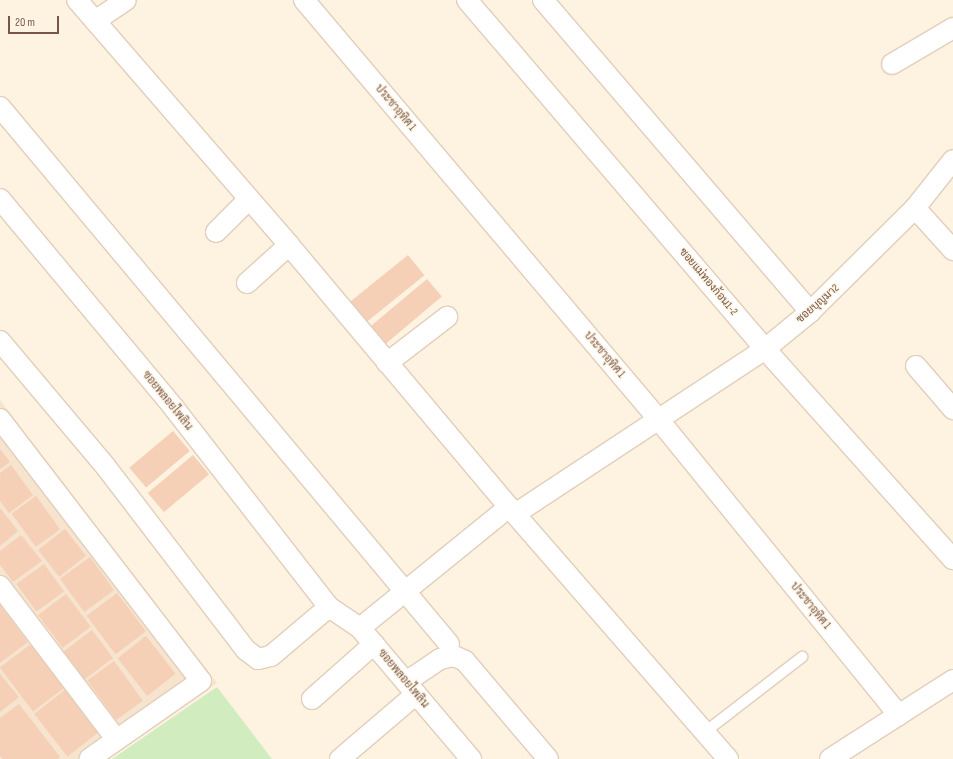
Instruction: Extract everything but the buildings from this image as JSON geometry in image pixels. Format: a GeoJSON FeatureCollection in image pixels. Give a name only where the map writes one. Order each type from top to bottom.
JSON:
{"type":"FeatureCollection","features":[{"type":"Feature","properties":{"kind":"street"},"geometry":{"type":"LineString","coordinates":[[77,0],[248,200],[289,245],[512,511],[728,759]]}},
{"type":"Feature","properties":{"kind":"street"},"geometry":{"type":"LineString","coordinates":[[95,21],[126,0]]}},
{"type":"Feature","properties":{"kind":"street","name":"ประชาอุทิศ 1"},"geometry":{"type":"LineString","coordinates":[[304,0],[659,420],[899,715]]}},
{"type":"Feature","properties":{"kind":"street","name":"ซอยแม่ทองก้อน1-2"},"geometry":{"type":"LineString","coordinates":[[467,0],[764,348],[951,553]]}},
{"type":"Feature","properties":{"kind":"street"},"geometry":{"type":"LineString","coordinates":[[543,0],[810,312]]}},
{"type":"Feature","properties":{"kind":"street"},"geometry":{"type":"LineString","coordinates":[[892,64],[953,28]]}},
{"type":"Feature","properties":{"kind":"street"},"geometry":{"type":"LineString","coordinates":[[0,107],[403,592],[449,644]]}},
{"type":"Feature","properties":{"kind":"street","name":"ซอยบุญมา2"},"geometry":{"type":"LineString","coordinates":[[360,628],[403,592],[512,511],[659,420],[764,348],[810,312],[915,208],[953,160]]}},
{"type":"Feature","properties":{"kind":"street","name":"ซอยพลอยไพลิน"},"geometry":{"type":"LineString","coordinates":[[0,199],[174,408],[330,607],[360,628],[471,759]]}},
{"type":"Feature","properties":{"kind":"street"},"geometry":{"type":"LineString","coordinates":[[216,232],[248,200]]}},
{"type":"Feature","properties":{"kind":"street"},"geometry":{"type":"LineString","coordinates":[[915,208],[953,250]]}},
{"type":"Feature","properties":{"kind":"street"},"geometry":{"type":"LineString","coordinates":[[247,283],[289,245]]}},
{"type":"Feature","properties":{"kind":"street"},"geometry":{"type":"LineString","coordinates":[[387,363],[447,317]]}},
{"type":"Feature","properties":{"kind":"street"},"geometry":{"type":"LineString","coordinates":[[0,341],[106,466],[246,650],[258,659],[271,656],[330,607]]}},
{"type":"Feature","properties":{"kind":"street"},"geometry":{"type":"LineString","coordinates":[[916,366],[953,409]]}},
{"type":"Feature","properties":{"kind":"street"},"geometry":{"type":"LineString","coordinates":[[0,419],[201,681],[89,759]]}},
{"type":"Feature","properties":{"kind":"street"},"geometry":{"type":"LineString","coordinates":[[0,586],[117,740]]}},
{"type":"Feature","properties":{"kind":"street"},"geometry":{"type":"LineString","coordinates":[[312,699],[374,644]]}},
{"type":"Feature","properties":{"kind":"street"},"geometry":{"type":"LineString","coordinates":[[351,756],[411,688],[440,659],[454,656],[465,661],[548,759]]}},
{"type":"Feature","properties":{"kind":"street"},"geometry":{"type":"LineString","coordinates":[[830,759],[953,680]]}},
{"type":"Feature","properties":{"kind":"lane"},"geometry":{"type":"LineString","coordinates":[[705,732],[802,657]]}},
{"type":"Feature","properties":{"kind":"shaded area"},"geometry":{"type":"Polygon","coordinates":[[[0,400],[217,683],[107,759],[0,759],[0,400]]]}},
{"type":"Feature","properties":{"kind":"green space"},"geometry":{"type":"Polygon","coordinates":[[[217,687],[272,759],[112,759],[217,687]]]}}]}
